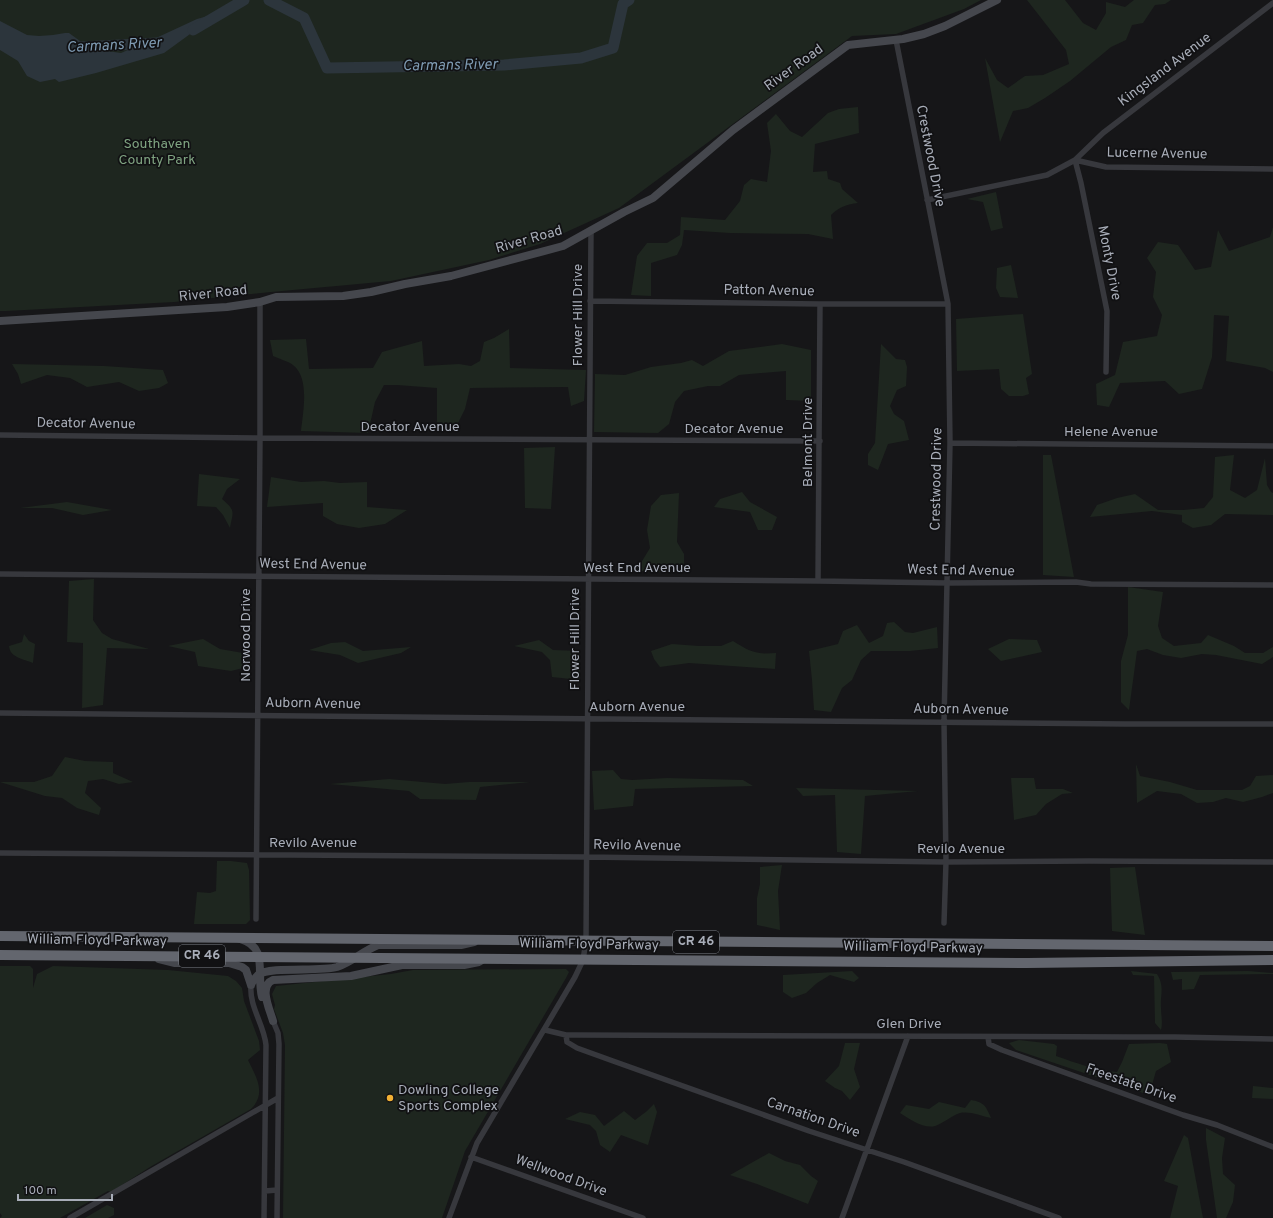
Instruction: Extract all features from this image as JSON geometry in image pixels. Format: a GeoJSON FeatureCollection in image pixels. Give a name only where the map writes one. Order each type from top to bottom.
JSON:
{"type":"FeatureCollection","features":[{"type":"Feature","properties":{"kind":"highway","name":"William Floyd Parkway"},"geometry":{"type":"LineString","coordinates":[[0,936],[484,940],[584,951],[1027,963],[1273,960]]}},
{"type":"Feature","properties":{"kind":"highway","name":"William Floyd Parkway"},"geometry":{"type":"LineString","coordinates":[[0,954],[484,958],[584,951],[1273,946]]}},
{"type":"Feature","properties":{"kind":"street","name":"River Road"},"geometry":{"type":"LineString","coordinates":[[0,321],[227,307],[260,302],[276,297],[342,296],[371,292],[451,276],[563,246],[624,212],[653,198],[732,130],[848,45],[896,40],[934,31],[997,0]]}},
{"type":"Feature","properties":{"kind":"street","name":"Kingsland Avenue"},"geometry":{"type":"LineString","coordinates":[[1075,160],[1103,133],[1273,3]]}},
{"type":"Feature","properties":{"kind":"street","name":"Crestwood Drive"},"geometry":{"type":"LineString","coordinates":[[896,40],[926,200],[948,304],[950,443],[944,722],[946,862],[944,923]]}},
{"type":"Feature","properties":{"kind":"street","name":"Lucerne Avenue"},"geometry":{"type":"LineString","coordinates":[[1075,160],[1106,167],[1273,169]]}},
{"type":"Feature","properties":{"kind":"street"},"geometry":{"type":"LineString","coordinates":[[926,200],[1047,175],[1075,160]]}},
{"type":"Feature","properties":{"kind":"street","name":"Monty Drive"},"geometry":{"type":"LineString","coordinates":[[1075,160],[1107,311],[1106,372]]}},
{"type":"Feature","properties":{"kind":"street","name":"Flower Hill Drive"},"geometry":{"type":"LineString","coordinates":[[584,951],[586,857],[590,231]]}},
{"type":"Feature","properties":{"kind":"street","name":"Patton Avenue"},"geometry":{"type":"LineString","coordinates":[[590,301],[948,304]]}},
{"type":"Feature","properties":{"kind":"street","name":"Norwood Drive"},"geometry":{"type":"LineString","coordinates":[[256,920],[260,302]]}},
{"type":"Feature","properties":{"kind":"street","name":"Belmont Drive"},"geometry":{"type":"LineString","coordinates":[[818,581],[820,304]]}},
{"type":"Feature","properties":{"kind":"street","name":"Decator Avenue"},"geometry":{"type":"LineString","coordinates":[[0,434],[260,438],[820,441]]}},
{"type":"Feature","properties":{"kind":"street","name":"Helene Avenue"},"geometry":{"type":"LineString","coordinates":[[950,443],[1273,446]]}},
{"type":"Feature","properties":{"kind":"street","name":"West End Avenue"},"geometry":{"type":"LineString","coordinates":[[0,574],[947,583],[1076,582],[1091,584],[1273,585]]}},
{"type":"Feature","properties":{"kind":"street","name":"Auborn Avenue"},"geometry":{"type":"LineString","coordinates":[[0,713],[1273,724]]}},
{"type":"Feature","properties":{"kind":"street","name":"Revilo Avenue"},"geometry":{"type":"LineString","coordinates":[[0,853],[586,857],[946,862],[1273,862]]}},
{"type":"Feature","properties":{"kind":"street"},"geometry":{"type":"LineString","coordinates":[[236,938],[246,941],[257,950],[259,957],[261,996],[278,1033],[276,1218]]}},
{"type":"Feature","properties":{"kind":"street"},"geometry":{"type":"LineString","coordinates":[[264,1218],[266,1106],[265,1036],[250,994],[252,982],[263,973],[331,968],[342,965],[378,945],[461,945],[484,940]]}},
{"type":"Feature","properties":{"kind":"street"},"geometry":{"type":"LineString","coordinates":[[449,1218],[477,1143],[575,977],[584,951]]}},
{"type":"Feature","properties":{"kind":"street"},"geometry":{"type":"LineString","coordinates":[[146,956],[175,963],[229,963],[242,967],[246,970],[251,985]]}},
{"type":"Feature","properties":{"kind":"street"},"geometry":{"type":"LineString","coordinates":[[273,1021],[266,999],[265,988],[268,982],[273,980],[351,976],[410,965],[464,965],[479,962],[484,958]]}},
{"type":"Feature","properties":{"kind":"street","name":"Glen Drive"},"geometry":{"type":"LineString","coordinates":[[545,1030],[566,1035],[1175,1037],[1273,1039]]}},
{"type":"Feature","properties":{"kind":"street","name":"Carnation Drive"},"geometry":{"type":"LineString","coordinates":[[566,1035],[566,1042],[586,1051],[904,1162],[1059,1218]]}},
{"type":"Feature","properties":{"kind":"street"},"geometry":{"type":"LineString","coordinates":[[842,1218],[908,1036]]}},
{"type":"Feature","properties":{"kind":"street","name":"Freestate Drive"},"geometry":{"type":"LineString","coordinates":[[988,1037],[989,1044],[1002,1050],[1273,1146]]}},
{"type":"Feature","properties":{"kind":"street"},"geometry":{"type":"LineString","coordinates":[[70,1218],[278,1098]]}},
{"type":"Feature","properties":{"kind":"street","name":"Wellwood Drive"},"geometry":{"type":"LineString","coordinates":[[471,1157],[643,1218]]}},
{"type":"Feature","properties":{"kind":"street"},"geometry":{"type":"LineString","coordinates":[[265,1190],[277,1190]]}},
{"type":"Feature","properties":{"kind":"green space","name":"Southaven County Park"},"geometry":{"type":"Polygon","coordinates":[[[0,0],[981,0],[964,9],[896,34],[852,36],[619,208],[540,244],[489,260],[391,281],[174,302],[0,311],[0,0]]]}},
{"type":"Feature","properties":{"kind":"green space"},"geometry":{"type":"Polygon","coordinates":[[[1027,0],[1065,0],[1083,23],[1096,30],[1106,13],[1106,2],[1125,7],[1134,0],[1171,0],[1165,4],[1155,5],[1143,23],[1132,25],[1126,40],[1111,47],[1070,81],[1028,108],[1013,111],[1000,142],[985,58],[997,80],[1008,88],[1025,76],[1043,75],[1069,64],[1066,50],[1027,0]]]}},
{"type":"Feature","properties":{"kind":"green space"},"geometry":{"type":"Polygon","coordinates":[[[858,107],[859,133],[815,144],[813,172],[827,171],[828,179],[840,183],[842,189],[858,203],[843,206],[831,215],[833,239],[808,234],[730,233],[684,230],[682,245],[677,255],[651,263],[651,296],[631,295],[637,256],[647,243],[667,243],[680,235],[681,217],[725,220],[740,201],[744,185],[751,179],[767,182],[771,151],[767,123],[776,114],[790,131],[802,137],[828,113],[839,109],[858,107]]]}},
{"type":"Feature","properties":{"kind":"green space"},"geometry":{"type":"Polygon","coordinates":[[[996,192],[1003,228],[991,231],[983,202],[967,199],[996,192]]]}},
{"type":"Feature","properties":{"kind":"green space"},"geometry":{"type":"Polygon","coordinates":[[[1273,227],[1273,372],[1265,368],[1226,361],[1229,316],[1214,315],[1212,357],[1202,389],[1179,394],[1165,381],[1120,383],[1109,407],[1097,405],[1096,384],[1115,375],[1123,342],[1157,336],[1162,315],[1153,297],[1156,272],[1147,258],[1158,242],[1178,245],[1195,270],[1211,267],[1218,230],[1229,251],[1270,237],[1273,227]]]}},
{"type":"Feature","properties":{"kind":"green space"},"geometry":{"type":"Polygon","coordinates":[[[1011,265],[1018,298],[1000,297],[996,288],[997,268],[1011,265]]]}},
{"type":"Feature","properties":{"kind":"green space"},"geometry":{"type":"Polygon","coordinates":[[[1023,314],[1032,374],[1026,378],[1029,394],[1023,396],[1009,396],[1001,389],[999,369],[957,371],[956,319],[1023,314]]]}},
{"type":"Feature","properties":{"kind":"green space"},"geometry":{"type":"Polygon","coordinates":[[[509,329],[510,368],[586,370],[584,401],[571,406],[568,387],[470,388],[465,409],[456,427],[437,432],[437,388],[384,385],[375,402],[368,433],[301,431],[304,405],[304,387],[302,378],[293,365],[273,356],[270,340],[306,339],[309,369],[373,368],[382,352],[422,341],[424,366],[459,364],[471,366],[480,361],[484,342],[509,329]]]}},
{"type":"Feature","properties":{"kind":"green space"},"geometry":{"type":"Polygon","coordinates":[[[782,344],[811,350],[811,401],[786,400],[786,371],[739,375],[720,386],[708,386],[684,391],[675,402],[669,424],[658,433],[594,432],[595,374],[625,375],[651,367],[692,360],[703,366],[729,351],[782,344]]]}},
{"type":"Feature","properties":{"kind":"green space"},"geometry":{"type":"Polygon","coordinates":[[[881,344],[896,359],[905,360],[907,367],[906,386],[897,390],[890,406],[894,414],[904,421],[909,440],[888,444],[878,470],[868,465],[868,454],[875,443],[881,344]]]}},
{"type":"Feature","properties":{"kind":"green space"},"geometry":{"type":"Polygon","coordinates":[[[12,364],[104,366],[163,370],[168,383],[159,388],[139,391],[119,382],[87,387],[70,378],[47,375],[21,384],[18,374],[12,364]]]}},
{"type":"Feature","properties":{"kind":"green space"},"geometry":{"type":"Polygon","coordinates":[[[555,447],[551,509],[525,508],[524,448],[555,447]]]}},
{"type":"Feature","properties":{"kind":"green space"},"geometry":{"type":"Polygon","coordinates":[[[1043,455],[1051,455],[1074,577],[1043,575],[1043,455]]]}},
{"type":"Feature","properties":{"kind":"green space"},"geometry":{"type":"Polygon","coordinates":[[[1234,455],[1230,490],[1245,498],[1257,490],[1265,458],[1267,485],[1273,493],[1273,515],[1225,514],[1211,525],[1193,528],[1182,522],[1182,515],[1152,511],[1090,517],[1097,505],[1135,494],[1158,510],[1204,508],[1213,497],[1215,457],[1234,455]]]}},
{"type":"Feature","properties":{"kind":"green space"},"geometry":{"type":"Polygon","coordinates":[[[199,474],[240,479],[227,489],[222,499],[230,506],[232,512],[230,528],[223,515],[216,507],[197,506],[199,474]]]}},
{"type":"Feature","properties":{"kind":"green space"},"geometry":{"type":"Polygon","coordinates":[[[271,477],[301,482],[367,482],[367,507],[407,510],[385,524],[359,528],[337,524],[323,516],[323,503],[267,507],[271,477]]]}},
{"type":"Feature","properties":{"kind":"green space"},"geometry":{"type":"Polygon","coordinates":[[[742,492],[750,502],[777,517],[772,530],[758,530],[750,512],[714,507],[720,499],[742,492]]]}},
{"type":"Feature","properties":{"kind":"green space"},"geometry":{"type":"Polygon","coordinates":[[[679,493],[677,542],[684,554],[684,567],[673,572],[636,571],[650,548],[647,530],[651,506],[661,495],[679,493]]]}},
{"type":"Feature","properties":{"kind":"green space"},"geometry":{"type":"Polygon","coordinates":[[[67,502],[112,510],[83,515],[52,508],[20,508],[67,502]]]}},
{"type":"Feature","properties":{"kind":"green space"},"geometry":{"type":"Polygon","coordinates":[[[94,579],[93,620],[102,633],[112,639],[149,649],[107,648],[103,705],[82,708],[83,643],[67,642],[69,581],[94,579]]]}},
{"type":"Feature","properties":{"kind":"green space"},"geometry":{"type":"Polygon","coordinates":[[[1128,587],[1163,592],[1158,626],[1162,638],[1174,646],[1201,643],[1208,635],[1234,646],[1245,653],[1263,653],[1273,647],[1273,657],[1262,664],[1216,655],[1202,654],[1181,658],[1163,655],[1147,649],[1137,651],[1129,710],[1121,702],[1121,661],[1128,635],[1128,587]]]}},
{"type":"Feature","properties":{"kind":"green space"},"geometry":{"type":"Polygon","coordinates":[[[894,622],[905,632],[913,633],[937,627],[938,648],[910,651],[871,651],[861,660],[852,680],[842,688],[831,712],[814,710],[809,651],[838,644],[843,631],[857,625],[869,643],[883,636],[887,623],[894,622]]]}},
{"type":"Feature","properties":{"kind":"green space"},"geometry":{"type":"Polygon","coordinates":[[[24,634],[29,641],[35,644],[33,663],[18,658],[10,650],[9,646],[22,642],[24,634]]]}},
{"type":"Feature","properties":{"kind":"green space"},"geometry":{"type":"Polygon","coordinates":[[[203,639],[220,649],[243,653],[243,668],[231,671],[198,666],[195,652],[168,646],[203,639]]]}},
{"type":"Feature","properties":{"kind":"green space"},"geometry":{"type":"Polygon","coordinates":[[[1009,639],[1037,640],[1042,652],[1001,661],[988,649],[1009,639]]]}},
{"type":"Feature","properties":{"kind":"green space"},"geometry":{"type":"Polygon","coordinates":[[[539,640],[553,650],[580,651],[580,680],[552,677],[550,660],[542,652],[514,646],[539,640]]]}},
{"type":"Feature","properties":{"kind":"green space"},"geometry":{"type":"Polygon","coordinates":[[[733,641],[753,652],[776,653],[775,669],[689,663],[660,667],[654,659],[651,651],[672,644],[721,646],[733,641]]]}},
{"type":"Feature","properties":{"kind":"green space"},"geometry":{"type":"Polygon","coordinates":[[[345,642],[363,651],[411,647],[401,653],[358,663],[340,655],[309,650],[331,643],[345,642]]]}},
{"type":"Feature","properties":{"kind":"green space"},"geometry":{"type":"Polygon","coordinates":[[[65,757],[85,761],[113,762],[113,773],[133,782],[119,784],[103,779],[88,781],[85,793],[101,808],[99,815],[77,808],[62,798],[45,796],[0,782],[34,782],[52,776],[65,757]]]}},
{"type":"Feature","properties":{"kind":"green space"},"geometry":{"type":"Polygon","coordinates":[[[1136,764],[1140,776],[1170,782],[1197,790],[1242,790],[1250,786],[1256,776],[1273,775],[1273,793],[1243,802],[1226,798],[1213,802],[1197,803],[1181,794],[1157,791],[1137,803],[1136,764]]]}},
{"type":"Feature","properties":{"kind":"green space"},"geometry":{"type":"Polygon","coordinates":[[[613,770],[621,779],[632,780],[667,778],[743,780],[753,786],[635,789],[633,806],[594,810],[592,771],[613,770]]]}},
{"type":"Feature","properties":{"kind":"green space"},"geometry":{"type":"Polygon","coordinates":[[[1011,778],[1034,778],[1036,789],[1063,789],[1073,793],[1062,794],[1046,804],[1036,815],[1014,820],[1011,778]]]}},
{"type":"Feature","properties":{"kind":"green space"},"geometry":{"type":"Polygon","coordinates":[[[389,779],[445,784],[469,782],[530,782],[480,787],[476,800],[420,799],[409,791],[330,784],[389,779]]]}},
{"type":"Feature","properties":{"kind":"green space"},"geometry":{"type":"Polygon","coordinates":[[[796,788],[918,791],[865,796],[861,854],[837,852],[835,795],[803,796],[796,788]]]}},
{"type":"Feature","properties":{"kind":"green space"},"geometry":{"type":"Polygon","coordinates":[[[217,861],[247,863],[249,870],[250,920],[246,924],[194,924],[197,892],[210,893],[216,891],[217,861]]]}},
{"type":"Feature","properties":{"kind":"green space"},"geometry":{"type":"Polygon","coordinates":[[[782,865],[778,891],[780,930],[757,925],[757,898],[760,884],[760,867],[782,865]]]}},
{"type":"Feature","properties":{"kind":"green space"},"geometry":{"type":"Polygon","coordinates":[[[1135,867],[1145,935],[1112,931],[1110,868],[1135,867]]]}},
{"type":"Feature","properties":{"kind":"green space"},"geometry":{"type":"Polygon","coordinates":[[[0,966],[30,966],[33,969],[33,988],[37,974],[53,966],[168,970],[228,976],[236,981],[242,988],[244,1001],[259,1041],[260,1050],[248,1060],[257,1079],[259,1091],[256,1103],[251,1109],[150,1167],[111,1192],[108,1191],[60,1218],[0,1218],[2,1216],[0,1213],[0,966]]]}},
{"type":"Feature","properties":{"kind":"green space","name":"Dowling College Sports Complex"},"geometry":{"type":"Polygon","coordinates":[[[566,969],[569,972],[566,978],[465,1151],[442,1218],[283,1218],[285,1045],[283,1033],[274,1009],[275,1005],[272,994],[276,986],[391,974],[413,970],[566,969]]]}},
{"type":"Feature","properties":{"kind":"green space"},"geometry":{"type":"Polygon","coordinates":[[[852,971],[859,978],[854,982],[830,975],[817,983],[806,993],[792,998],[783,992],[783,975],[852,971]]]}},
{"type":"Feature","properties":{"kind":"green space"},"geometry":{"type":"Polygon","coordinates":[[[1131,971],[1157,974],[1162,987],[1161,1030],[1155,1023],[1154,976],[1133,975],[1131,971]]]}},
{"type":"Feature","properties":{"kind":"green space"},"geometry":{"type":"Polygon","coordinates":[[[1248,971],[1273,974],[1200,975],[1194,989],[1182,990],[1182,979],[1173,980],[1171,972],[1248,971]]]}},
{"type":"Feature","properties":{"kind":"green space"},"geometry":{"type":"Polygon","coordinates":[[[1019,1040],[1054,1044],[1057,1046],[1056,1056],[1101,1070],[1117,1072],[1129,1044],[1167,1044],[1171,1062],[1156,1071],[1152,1085],[1146,1094],[1016,1050],[1009,1043],[1019,1040]]]}},
{"type":"Feature","properties":{"kind":"green space"},"geometry":{"type":"Polygon","coordinates":[[[845,1043],[860,1043],[854,1069],[860,1087],[850,1100],[842,1091],[825,1081],[839,1066],[845,1043]]]}},
{"type":"Feature","properties":{"kind":"green space"},"geometry":{"type":"Polygon","coordinates":[[[1253,1086],[1273,1088],[1273,1099],[1252,1098],[1253,1086]]]}},
{"type":"Feature","properties":{"kind":"green space"},"geometry":{"type":"Polygon","coordinates":[[[971,1100],[982,1103],[988,1110],[991,1118],[972,1113],[960,1113],[938,1125],[931,1127],[917,1123],[900,1113],[906,1105],[929,1109],[939,1102],[965,1108],[971,1100]]]}},
{"type":"Feature","properties":{"kind":"green space"},"geometry":{"type":"Polygon","coordinates":[[[654,1104],[657,1112],[648,1145],[621,1135],[610,1152],[600,1145],[596,1131],[590,1125],[565,1119],[580,1112],[595,1115],[604,1126],[624,1111],[635,1120],[654,1104]]]}},
{"type":"Feature","properties":{"kind":"green space"},"geometry":{"type":"Polygon","coordinates":[[[1206,1128],[1225,1138],[1222,1158],[1223,1174],[1235,1185],[1233,1202],[1226,1218],[1217,1218],[1206,1140],[1206,1128]]]}},
{"type":"Feature","properties":{"kind":"green space"},"geometry":{"type":"Polygon","coordinates":[[[1184,1135],[1188,1138],[1203,1218],[1170,1218],[1178,1186],[1164,1181],[1184,1135]]]}},
{"type":"Feature","properties":{"kind":"green space"},"geometry":{"type":"Polygon","coordinates":[[[769,1153],[785,1161],[800,1165],[818,1181],[808,1204],[730,1175],[769,1153]]]}},
{"type":"Feature","properties":{"kind":"green space"},"geometry":{"type":"Polygon","coordinates":[[[107,1205],[114,1208],[114,1215],[108,1218],[85,1218],[107,1205]]]}},
{"type":"Feature","properties":{"kind":"shaded area"},"geometry":{"type":"Polygon","coordinates":[[[219,13],[164,53],[59,82],[55,79],[40,82],[27,76],[18,61],[0,50],[0,21],[27,35],[39,36],[69,33],[80,41],[107,51],[121,53],[197,19],[219,13]]]}},
{"type":"Feature","properties":{"kind":"waterway","name":"Carmans River"},"geometry":{"type":"LineString","coordinates":[[193,30],[244,0]]}},
{"type":"Feature","properties":{"kind":"waterway","name":"Carmans River"},"geometry":{"type":"LineString","coordinates":[[269,0],[304,18],[327,68],[504,65],[581,58],[613,48],[623,4],[629,0]]}},
{"type":"Feature","properties":{"kind":"waterway","name":"Carmans River"},"geometry":{"type":"LineString","coordinates":[[81,47],[157,43]]}},
{"type":"Feature","properties":{"kind":"place","name":"Dowling College Sports Complex"},"geometry":{"type":"Point","coordinates":[390,1098]}}]}
